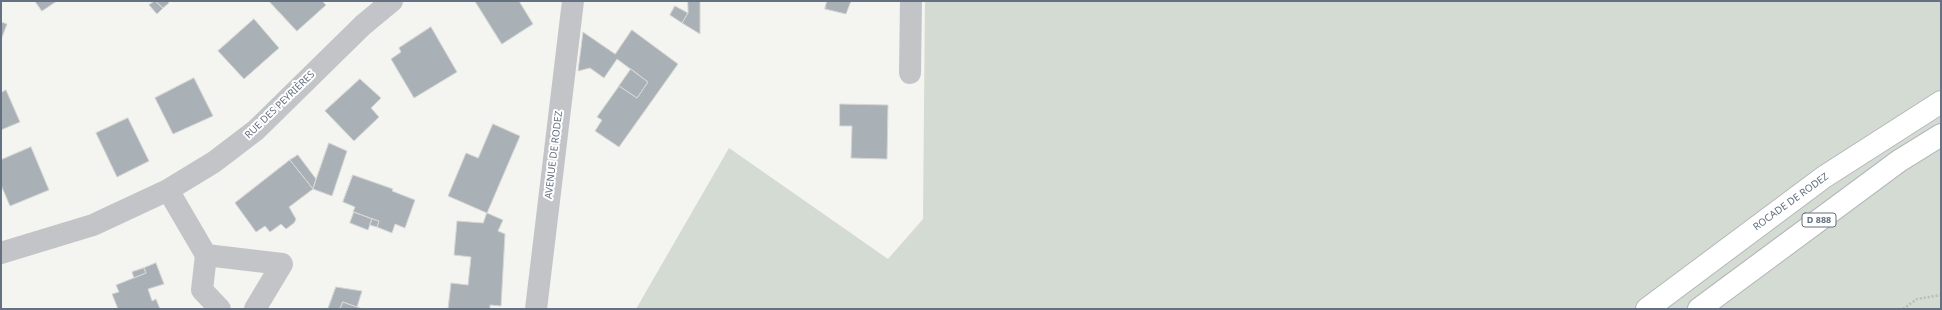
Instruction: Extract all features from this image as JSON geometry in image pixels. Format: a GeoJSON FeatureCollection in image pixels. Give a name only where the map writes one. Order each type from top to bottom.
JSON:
{"type":"FeatureCollection","features":[{"type":"Feature","properties":{"kind":"highway","name":"ROCADE DE RODEZ"},"geometry":{"type":"LineString","coordinates":[[1647,309],[1824,177],[1941,102]]}},
{"type":"Feature","properties":{"kind":"highway","name":"D 888"},"geometry":{"type":"LineString","coordinates":[[1699,309],[1899,161],[1941,135]]}},
{"type":"Feature","properties":{"kind":"street","name":"RUE DES PEYRIÈRES"},"geometry":{"type":"LineString","coordinates":[[1,253],[93,226],[168,190],[214,162],[256,130],[363,25],[392,1]]}},
{"type":"Feature","properties":{"kind":"street","name":"AVENUE DE RODEZ"},"geometry":{"type":"LineString","coordinates":[[536,309],[573,1]]}},
{"type":"Feature","properties":{"kind":"street"},"geometry":{"type":"LineString","coordinates":[[910,73],[911,1]]}},
{"type":"Feature","properties":{"kind":"street"},"geometry":{"type":"LineString","coordinates":[[168,190],[206,255],[202,290],[220,309]]}},
{"type":"Feature","properties":{"kind":"street"},"geometry":{"type":"LineString","coordinates":[[206,255],[282,264],[255,309]]}},
{"type":"Feature","properties":{"kind":"path"},"geometry":{"type":"LineString","coordinates":[[1903,309],[1917,299],[1941,295]]}},
{"type":"Feature","properties":{"kind":"shaded area"},"geometry":{"type":"Polygon","coordinates":[[[925,1],[1941,1],[1941,309],[636,309],[729,148],[888,259],[923,219],[925,1]]]}},
{"type":"Feature","properties":{"kind":"building"},"geometry":{"type":"Polygon","coordinates":[[[35,1],[57,1],[42,11],[35,1]]]}},
{"type":"Feature","properties":{"kind":"building"},"geometry":{"type":"Polygon","coordinates":[[[155,1],[163,8],[157,14],[149,5],[155,1]]]}},
{"type":"Feature","properties":{"kind":"building"},"geometry":{"type":"Polygon","coordinates":[[[156,1],[168,1],[169,3],[163,8],[156,1]]]}},
{"type":"Feature","properties":{"kind":"building"},"geometry":{"type":"Polygon","coordinates":[[[269,1],[322,1],[326,5],[297,31],[269,1]]]}},
{"type":"Feature","properties":{"kind":"building"},"geometry":{"type":"Polygon","coordinates":[[[475,1],[519,1],[533,24],[502,44],[475,1]]]}},
{"type":"Feature","properties":{"kind":"building"},"geometry":{"type":"Polygon","coordinates":[[[688,1],[700,1],[700,34],[682,23],[688,13],[688,1]]]}},
{"type":"Feature","properties":{"kind":"building"},"geometry":{"type":"Polygon","coordinates":[[[827,1],[851,1],[846,14],[825,9],[827,1]]]}},
{"type":"Feature","properties":{"kind":"building"},"geometry":{"type":"Polygon","coordinates":[[[675,6],[688,13],[682,23],[670,15],[675,6]]]}},
{"type":"Feature","properties":{"kind":"building"},"geometry":{"type":"Polygon","coordinates":[[[254,19],[279,48],[244,79],[218,51],[254,19]]]}},
{"type":"Feature","properties":{"kind":"building"},"geometry":{"type":"Polygon","coordinates":[[[1,22],[7,24],[1,40],[1,22]]]}},
{"type":"Feature","properties":{"kind":"building"},"geometry":{"type":"Polygon","coordinates":[[[431,27],[457,72],[414,98],[391,59],[401,52],[399,48],[431,27]]]}},
{"type":"Feature","properties":{"kind":"building"},"geometry":{"type":"Polygon","coordinates":[[[632,30],[678,64],[619,147],[595,131],[602,120],[597,117],[619,86],[637,98],[648,82],[617,59],[604,78],[590,68],[578,71],[583,32],[615,54],[632,30]]]}},
{"type":"Feature","properties":{"kind":"building"},"geometry":{"type":"Polygon","coordinates":[[[631,69],[648,82],[637,98],[619,86],[631,69]]]}},
{"type":"Feature","properties":{"kind":"building"},"geometry":{"type":"Polygon","coordinates":[[[194,78],[213,116],[173,134],[155,98],[194,78]]]}},
{"type":"Feature","properties":{"kind":"building"},"geometry":{"type":"Polygon","coordinates":[[[360,79],[381,98],[371,108],[379,117],[354,141],[325,111],[360,79]]]}},
{"type":"Feature","properties":{"kind":"building"},"geometry":{"type":"Polygon","coordinates":[[[6,90],[20,122],[1,130],[1,93],[6,90]]]}},
{"type":"Feature","properties":{"kind":"building"},"geometry":{"type":"Polygon","coordinates":[[[840,104],[888,105],[887,159],[851,158],[852,126],[840,126],[840,104]]]}},
{"type":"Feature","properties":{"kind":"building"},"geometry":{"type":"Polygon","coordinates":[[[128,118],[149,161],[117,177],[96,133],[128,118]]]}},
{"type":"Feature","properties":{"kind":"building"},"geometry":{"type":"Polygon","coordinates":[[[493,124],[520,136],[487,213],[448,196],[466,153],[478,158],[493,124]]]}},
{"type":"Feature","properties":{"kind":"building"},"geometry":{"type":"Polygon","coordinates":[[[329,143],[347,151],[332,196],[313,189],[329,143]]]}},
{"type":"Feature","properties":{"kind":"building"},"geometry":{"type":"Polygon","coordinates":[[[31,147],[49,190],[10,206],[1,185],[1,160],[31,147]]]}},
{"type":"Feature","properties":{"kind":"building"},"geometry":{"type":"Polygon","coordinates":[[[298,155],[316,179],[313,189],[290,160],[298,155]]]}},
{"type":"Feature","properties":{"kind":"building"},"geometry":{"type":"Polygon","coordinates":[[[290,160],[313,189],[289,207],[296,219],[294,223],[286,229],[281,224],[270,232],[265,226],[256,232],[235,203],[290,160]]]}},
{"type":"Feature","properties":{"kind":"building"},"geometry":{"type":"Polygon","coordinates":[[[353,175],[393,189],[392,191],[415,200],[405,228],[395,224],[392,233],[377,227],[379,221],[353,212],[355,207],[343,202],[353,175]]]}},
{"type":"Feature","properties":{"kind":"building"},"geometry":{"type":"Polygon","coordinates":[[[354,212],[372,219],[368,230],[350,223],[354,212]]]}},
{"type":"Feature","properties":{"kind":"building"},"geometry":{"type":"Polygon","coordinates":[[[487,213],[503,220],[498,231],[505,234],[501,306],[490,305],[490,309],[448,309],[451,283],[468,285],[471,257],[454,255],[457,221],[483,223],[487,213]]]}},
{"type":"Feature","properties":{"kind":"building"},"geometry":{"type":"Polygon","coordinates":[[[372,219],[379,221],[377,227],[370,225],[372,219]]]}},
{"type":"Feature","properties":{"kind":"building"},"geometry":{"type":"Polygon","coordinates":[[[156,263],[164,284],[148,289],[152,301],[156,299],[160,309],[118,309],[112,294],[119,292],[116,285],[146,273],[144,268],[156,263]]]}},
{"type":"Feature","properties":{"kind":"building"},"geometry":{"type":"Polygon","coordinates":[[[144,268],[146,273],[134,278],[132,272],[144,268]]]}},
{"type":"Feature","properties":{"kind":"building"},"geometry":{"type":"Polygon","coordinates":[[[336,287],[362,291],[357,307],[343,302],[340,309],[328,309],[336,287]]]}},
{"type":"Feature","properties":{"kind":"building"},"geometry":{"type":"Polygon","coordinates":[[[343,302],[348,304],[363,309],[340,309],[343,302]]]}}]}
